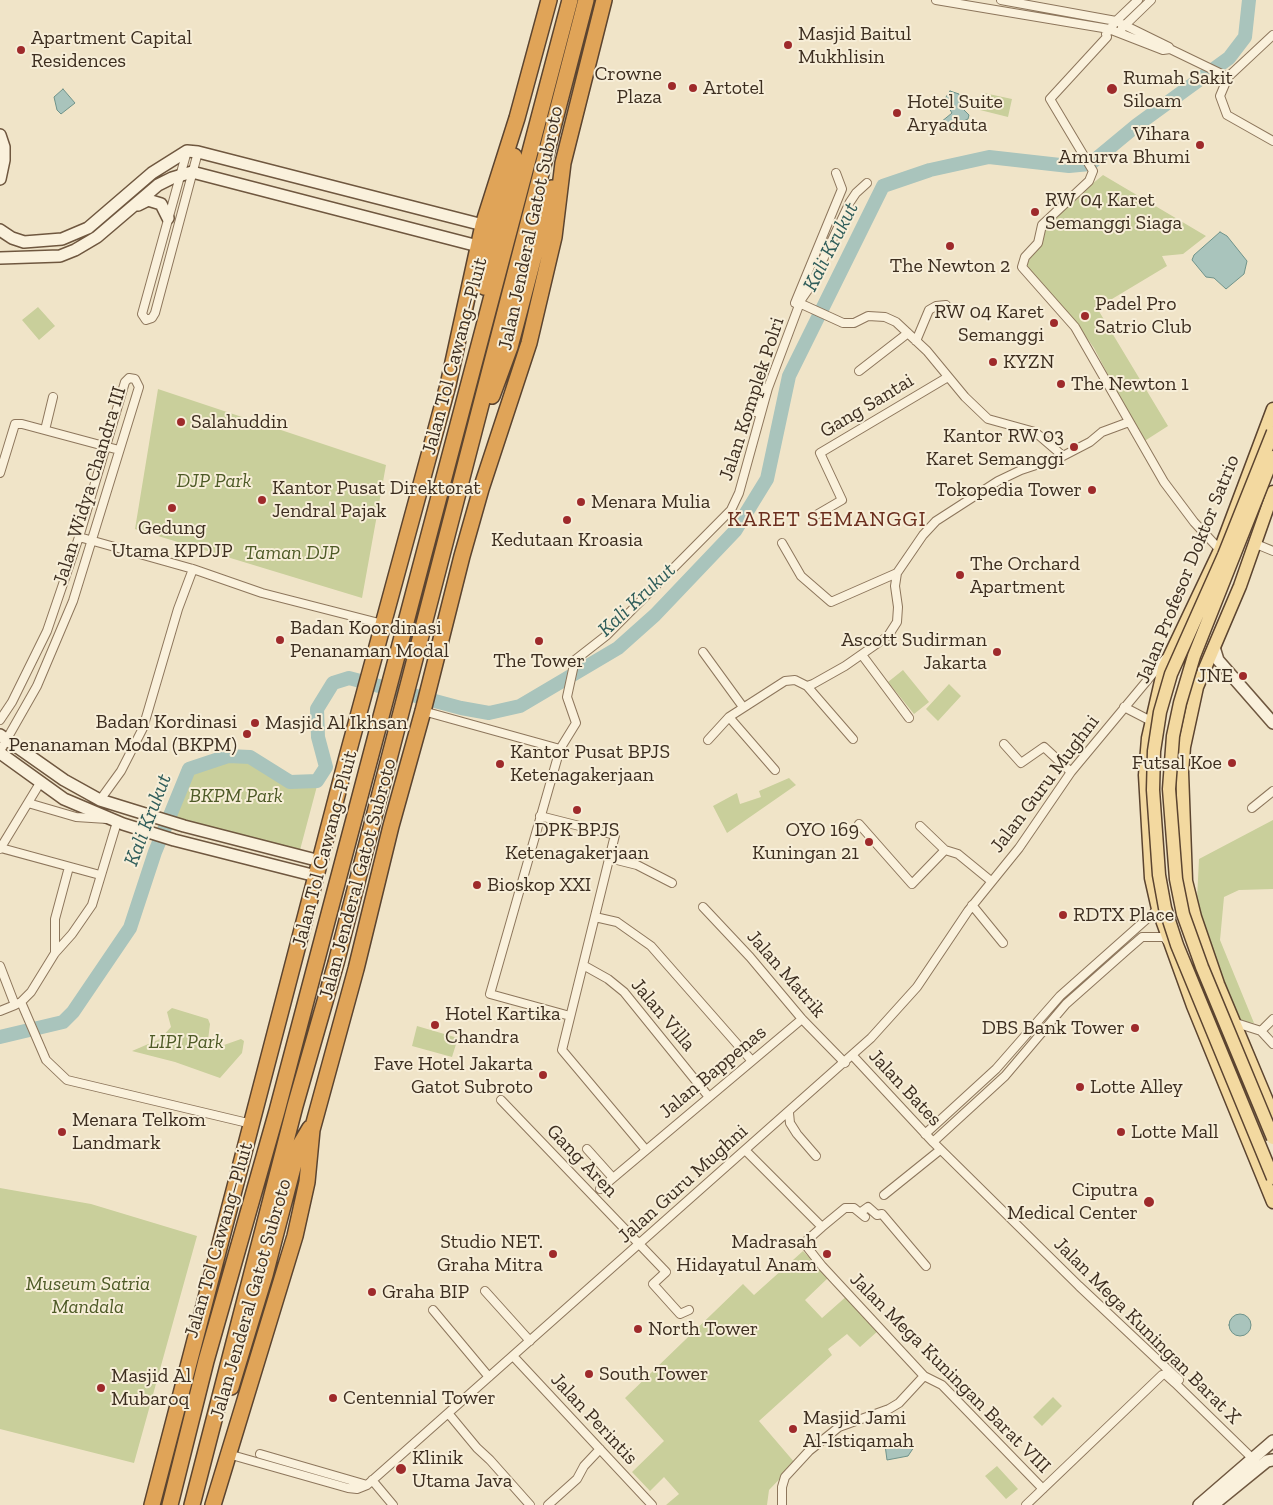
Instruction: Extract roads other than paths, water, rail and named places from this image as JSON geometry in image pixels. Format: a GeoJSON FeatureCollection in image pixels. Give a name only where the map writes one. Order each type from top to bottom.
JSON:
{"type":"FeatureCollection","features":[{"type":"Feature","properties":{"kind":"highway","name":"Jalan Jenderal Gatot Subroto"},"geometry":{"type":"LineString","coordinates":[[152,1505],[363,698],[448,385],[483,225],[517,118],[550,0]]}},
{"type":"Feature","properties":{"kind":"highway","name":"Jalan Tol Cawang–Pluit"},"geometry":{"type":"LineString","coordinates":[[170,1505],[206,1361],[277,1111],[570,0]]}},
{"type":"Feature","properties":{"kind":"highway","name":"Jalan Tol Cawang–Pluit"},"geometry":{"type":"LineString","coordinates":[[192,1505],[586,0]]}},
{"type":"Feature","properties":{"kind":"highway"},"geometry":{"type":"LineString","coordinates":[[461,482],[510,347],[600,0]]}},
{"type":"Feature","properties":{"kind":"highway","name":"Jalan Jenderal Gatot Subroto"},"geometry":{"type":"LineString","coordinates":[[213,1505],[295,1236],[307,1182],[313,1125],[363,942],[391,826],[482,489],[529,343],[554,237],[564,164],[604,0]]}},
{"type":"Feature","properties":{"kind":"highway"},"geometry":{"type":"LineString","coordinates":[[475,360],[479,310],[515,150],[517,118]]}},
{"type":"Feature","properties":{"kind":"highway"},"geometry":{"type":"LineString","coordinates":[[211,1428],[224,1409],[240,1362],[298,1148],[313,1125]]}},
{"type":"Feature","properties":{"kind":"main road"},"geometry":{"type":"LineString","coordinates":[[0,135],[4,147],[0,174]]}},
{"type":"Feature","properties":{"kind":"main road"},"geometry":{"type":"LineString","coordinates":[[0,230],[12,238],[24,242],[62,239],[88,228],[152,174],[192,152],[483,225]]}},
{"type":"Feature","properties":{"kind":"main road"},"geometry":{"type":"LineString","coordinates":[[0,258],[60,256],[75,250],[97,238],[158,185],[192,172],[478,246]]}},
{"type":"Feature","properties":{"kind":"main road"},"geometry":{"type":"LineString","coordinates":[[132,208],[148,200],[156,202],[161,204],[168,218]]}},
{"type":"Feature","properties":{"kind":"main road"},"geometry":{"type":"LineString","coordinates":[[418,231],[423,210]]}},
{"type":"Feature","properties":{"kind":"main road"},"geometry":{"type":"LineString","coordinates":[[0,250],[22,256]]}},
{"type":"Feature","properties":{"kind":"main road","name":"Jalan Profesor Doktor Satrio"},"geometry":{"type":"LineString","coordinates":[[1273,409],[1220,550],[1170,654],[1156,695],[1145,759],[1151,878],[1158,909],[1168,942],[1273,1202]]}},
{"type":"Feature","properties":{"kind":"main road"},"geometry":{"type":"LineString","coordinates":[[1273,432],[1228,546],[1171,674],[1158,722],[1154,751],[1153,790],[1159,876],[1168,917],[1177,945],[1273,1178]]}},
{"type":"Feature","properties":{"kind":"main road"},"geometry":{"type":"LineString","coordinates":[[1273,457],[1194,656],[1180,703],[1173,736],[1170,789],[1176,879],[1183,914],[1202,967],[1273,1138]]}},
{"type":"Feature","properties":{"kind":"main road"},"geometry":{"type":"LineString","coordinates":[[1273,492],[1256,544],[1203,672],[1191,708],[1184,747],[1182,772],[1186,880],[1195,918],[1215,976],[1273,1115]]}},
{"type":"Feature","properties":{"kind":"main road"},"geometry":{"type":"LineString","coordinates":[[1214,647],[1218,660],[1273,723]]}},
{"type":"Feature","properties":{"kind":"main road"},"geometry":{"type":"LineString","coordinates":[[1203,672],[1226,670]]}},
{"type":"Feature","properties":{"kind":"main road"},"geometry":{"type":"LineString","coordinates":[[3,737],[64,780],[100,800],[184,826],[320,861]]}},
{"type":"Feature","properties":{"kind":"main road"},"geometry":{"type":"LineString","coordinates":[[0,752],[64,799],[113,820],[152,834],[316,876]]}},
{"type":"Feature","properties":{"kind":"main road"},"geometry":{"type":"LineString","coordinates":[[1145,776],[1164,763],[1176,766],[1182,772]]}},
{"type":"Feature","properties":{"kind":"main road"},"geometry":{"type":"LineString","coordinates":[[255,861],[259,846]]}},
{"type":"Feature","properties":{"kind":"main road"},"geometry":{"type":"LineString","coordinates":[[1243,1127],[1260,1136],[1269,1131],[1273,1124]]}},
{"type":"Feature","properties":{"kind":"main road"},"geometry":{"type":"LineString","coordinates":[[1199,1505],[1273,1441]]}},
{"type":"Feature","properties":{"kind":"main road"},"geometry":{"type":"LineString","coordinates":[[1213,1505],[1268,1461],[1273,1460]]}},
{"type":"Feature","properties":{"kind":"street"},"geometry":{"type":"LineString","coordinates":[[936,0],[1048,19],[1108,33],[1118,33],[1163,50],[1170,50],[1228,77]]}},
{"type":"Feature","properties":{"kind":"street"},"geometry":{"type":"LineString","coordinates":[[1001,0],[1116,22],[1126,25],[1169,47],[1170,50]]}},
{"type":"Feature","properties":{"kind":"street"},"geometry":{"type":"LineString","coordinates":[[1138,0],[1116,22],[1050,99],[1081,154],[1093,171],[1089,181],[1042,224],[1038,243],[1025,257],[1022,267],[1075,327],[1095,358],[1129,422],[1176,500],[1210,542],[1220,550]]}},
{"type":"Feature","properties":{"kind":"street"},"geometry":{"type":"LineString","coordinates":[[1118,33],[1151,0]]}},
{"type":"Feature","properties":{"kind":"street"},"geometry":{"type":"LineString","coordinates":[[1021,14],[1023,4]]}},
{"type":"Feature","properties":{"kind":"street"},"geometry":{"type":"LineString","coordinates":[[1048,19],[1050,8]]}},
{"type":"Feature","properties":{"kind":"street"},"geometry":{"type":"LineString","coordinates":[[1273,36],[1228,77],[1220,96],[1227,115],[1273,141]]}},
{"type":"Feature","properties":{"kind":"street"},"geometry":{"type":"LineString","coordinates":[[192,152],[192,172],[155,312],[152,318],[146,320],[142,314],[168,218],[180,175],[192,152]]}},
{"type":"Feature","properties":{"kind":"street"},"geometry":{"type":"LineString","coordinates":[[755,412],[800,304],[842,188],[836,173]]}},
{"type":"Feature","properties":{"kind":"street","name":"Jalan Komplek Polri"},"geometry":{"type":"LineString","coordinates":[[570,1016],[490,994],[560,749],[576,723],[567,697],[575,660],[607,635],[731,510],[739,493],[768,388],[800,304],[850,202],[856,193],[867,183]]}},
{"type":"Feature","properties":{"kind":"street"},"geometry":{"type":"LineString","coordinates":[[800,304],[843,323],[854,323],[868,316],[885,317],[896,322],[988,419],[1035,432],[1063,456]]}},
{"type":"Feature","properties":{"kind":"street"},"geometry":{"type":"LineString","coordinates":[[916,341],[929,310],[936,306],[946,305]]}},
{"type":"Feature","properties":{"kind":"street"},"geometry":{"type":"LineString","coordinates":[[860,371],[908,334]]}},
{"type":"Feature","properties":{"kind":"street","name":"Gang Santai"},"geometry":{"type":"LineString","coordinates":[[818,514],[842,500],[820,453],[948,376]]}},
{"type":"Feature","properties":{"kind":"street","name":"Jalan Widya Chandra III"},"geometry":{"type":"LineString","coordinates":[[0,720],[21,686],[47,631],[79,536],[125,382],[132,378],[138,381],[139,386],[93,541],[60,635],[37,686],[3,737],[0,752]]}},
{"type":"Feature","properties":{"kind":"street"},"geometry":{"type":"LineString","coordinates":[[45,430],[53,397]]}},
{"type":"Feature","properties":{"kind":"street"},"geometry":{"type":"LineString","coordinates":[[807,686],[862,655],[888,636],[897,622],[898,607],[894,586],[896,573],[923,535],[936,521],[998,481],[1021,470],[1063,456],[1090,442],[1102,432],[1129,422]]}},
{"type":"Feature","properties":{"kind":"street"},"geometry":{"type":"LineString","coordinates":[[0,474],[15,424],[119,450]]}},
{"type":"Feature","properties":{"kind":"street"},"geometry":{"type":"LineString","coordinates":[[79,536],[193,569],[262,593],[383,624]]}},
{"type":"Feature","properties":{"kind":"street"},"geometry":{"type":"LineString","coordinates":[[782,543],[801,576],[831,602],[896,573]]}},
{"type":"Feature","properties":{"kind":"street"},"geometry":{"type":"LineString","coordinates":[[1256,544],[1273,551]]}},
{"type":"Feature","properties":{"kind":"street"},"geometry":{"type":"LineString","coordinates":[[100,800],[121,771],[143,728],[178,609],[193,569]]}},
{"type":"Feature","properties":{"kind":"street"},"geometry":{"type":"LineString","coordinates":[[702,652],[743,708]]}},
{"type":"Feature","properties":{"kind":"street","name":"Jalan Guru Mughni"},"geometry":{"type":"LineString","coordinates":[[370,1482],[853,1056],[916,987],[972,905],[1018,848],[1071,772],[1170,654]]}},
{"type":"Feature","properties":{"kind":"street"},"geometry":{"type":"LineString","coordinates":[[862,655],[909,718]]}},
{"type":"Feature","properties":{"kind":"street"},"geometry":{"type":"LineString","coordinates":[[708,740],[729,717],[785,681],[795,680],[807,686],[853,739]]}},
{"type":"Feature","properties":{"kind":"street"},"geometry":{"type":"LineString","coordinates":[[426,701],[560,749]]}},
{"type":"Feature","properties":{"kind":"street","name":"Jalan Guru Mughni"},"geometry":{"type":"LineString","coordinates":[[1124,707],[1151,721]]}},
{"type":"Feature","properties":{"kind":"street"},"geometry":{"type":"LineString","coordinates":[[729,717],[774,770]]}},
{"type":"Feature","properties":{"kind":"street"},"geometry":{"type":"LineString","coordinates":[[1004,744],[1021,763],[1044,748],[1071,772]]}},
{"type":"Feature","properties":{"kind":"street"},"geometry":{"type":"LineString","coordinates":[[40,783],[0,849],[100,875]]}},
{"type":"Feature","properties":{"kind":"street"},"geometry":{"type":"LineString","coordinates":[[1252,808],[1273,791]]}},
{"type":"Feature","properties":{"kind":"street"},"geometry":{"type":"LineString","coordinates":[[0,1011],[18,1003],[31,992],[55,953],[72,934],[92,905],[113,820],[84,819],[28,802]]}},
{"type":"Feature","properties":{"kind":"street"},"geometry":{"type":"LineString","coordinates":[[540,816],[615,835],[562,1050],[646,1150]]}},
{"type":"Feature","properties":{"kind":"street"},"geometry":{"type":"LineString","coordinates":[[859,824],[912,884],[944,850]]}},
{"type":"Feature","properties":{"kind":"street","name":"Jalan Guru Mughni"},"geometry":{"type":"LineString","coordinates":[[920,826],[944,850],[958,854],[991,881]]}},
{"type":"Feature","properties":{"kind":"street"},"geometry":{"type":"LineString","coordinates":[[609,858],[637,865],[672,883]]}},
{"type":"Feature","properties":{"kind":"street"},"geometry":{"type":"LineString","coordinates":[[55,953],[55,919],[69,867]]}},
{"type":"Feature","properties":{"kind":"street"},"geometry":{"type":"LineString","coordinates":[[972,905],[1002,943]]}},
{"type":"Feature","properties":{"kind":"street","name":"Jalan Matrik"},"geometry":{"type":"LineString","coordinates":[[703,907],[750,957],[802,1019],[845,1063]]}},
{"type":"Feature","properties":{"kind":"street"},"geometry":{"type":"LineString","coordinates":[[925,1134],[996,1069],[1060,996],[1158,909]]}},
{"type":"Feature","properties":{"kind":"street"},"geometry":{"type":"LineString","coordinates":[[595,917],[616,922],[651,946],[752,1061]]}},
{"type":"Feature","properties":{"kind":"street"},"geometry":{"type":"LineString","coordinates":[[1135,929],[1143,933],[1142,937]]}},
{"type":"Feature","properties":{"kind":"street"},"geometry":{"type":"LineString","coordinates":[[933,1142],[1005,1076],[1066,1004],[1142,937],[1164,937],[1168,942]]}},
{"type":"Feature","properties":{"kind":"street","name":"Jalan Villa"},"geometry":{"type":"LineString","coordinates":[[583,965],[608,979],[624,992],[709,1097]]}},
{"type":"Feature","properties":{"kind":"street"},"geometry":{"type":"LineString","coordinates":[[0,966],[30,1023],[46,1060],[67,1080],[252,1124]]}},
{"type":"Feature","properties":{"kind":"street","name":"Jalan Bappenas"},"geometry":{"type":"LineString","coordinates":[[600,1189],[802,1019]]}},
{"type":"Feature","properties":{"kind":"street"},"geometry":{"type":"LineString","coordinates":[[1261,1031],[1273,1019]]}},
{"type":"Feature","properties":{"kind":"street"},"geometry":{"type":"LineString","coordinates":[[1236,1023],[1261,1031],[1273,1044]]}},
{"type":"Feature","properties":{"kind":"street","name":"Jalan Bates"},"geometry":{"type":"LineString","coordinates":[[853,1056],[933,1142]]}},
{"type":"Feature","properties":{"kind":"street"},"geometry":{"type":"LineString","coordinates":[[996,1069],[1005,1076]]}},
{"type":"Feature","properties":{"kind":"street","name":"Gang Aren"},"geometry":{"type":"LineString","coordinates":[[501,1100],[666,1272],[652,1284],[680,1314],[689,1310]]}},
{"type":"Feature","properties":{"kind":"street"},"geometry":{"type":"LineString","coordinates":[[954,1106],[962,1115]]}},
{"type":"Feature","properties":{"kind":"street"},"geometry":{"type":"LineString","coordinates":[[789,1112],[790,1123],[816,1156]]}},
{"type":"Feature","properties":{"kind":"street","name":"Jalan Mega Kuningan Barat X"},"geometry":{"type":"LineString","coordinates":[[933,1142],[1079,1286],[1179,1380],[1175,1384],[1253,1459]]}},
{"type":"Feature","properties":{"kind":"street"},"geometry":{"type":"LineString","coordinates":[[587,1149],[613,1178]]}},
{"type":"Feature","properties":{"kind":"street"},"geometry":{"type":"LineString","coordinates":[[745,1150],[822,1227],[845,1208],[854,1208],[863,1214],[868,1207],[877,1215],[882,1214],[926,1266]]}},
{"type":"Feature","properties":{"kind":"street"},"geometry":{"type":"LineString","coordinates":[[884,1195],[940,1150]]}},
{"type":"Feature","properties":{"kind":"street","name":"Jalan Mega Kuningan Barat VIII"},"geometry":{"type":"LineString","coordinates":[[822,1227],[804,1243],[822,1266],[924,1376],[942,1385],[1043,1489]]}},
{"type":"Feature","properties":{"kind":"street"},"geometry":{"type":"LineString","coordinates":[[485,1291],[530,1341]]}},
{"type":"Feature","properties":{"kind":"street"},"geometry":{"type":"LineString","coordinates":[[433,1310],[489,1377]]}},
{"type":"Feature","properties":{"kind":"street","name":"Jalan Perintis"},"geometry":{"type":"LineString","coordinates":[[513,1356],[652,1505]]}},
{"type":"Feature","properties":{"kind":"street"},"geometry":{"type":"LineString","coordinates":[[1026,1505],[1162,1375],[1165,1374],[1175,1384]]}},
{"type":"Feature","properties":{"kind":"street"},"geometry":{"type":"LineString","coordinates":[[782,1505],[782,1486],[785,1478],[809,1451],[839,1427],[890,1409],[899,1403],[924,1376]]}},
{"type":"Feature","properties":{"kind":"street"},"geometry":{"type":"LineString","coordinates":[[448,1413],[476,1448],[490,1460],[530,1505]]}},
{"type":"Feature","properties":{"kind":"street"},"geometry":{"type":"LineString","coordinates":[[548,1505],[577,1479],[584,1466],[600,1449]]}},
{"type":"Feature","properties":{"kind":"street"},"geometry":{"type":"LineString","coordinates":[[228,1454],[348,1488],[357,1489],[370,1482]]}},
{"type":"Feature","properties":{"kind":"street"},"geometry":{"type":"LineString","coordinates":[[260,1454],[370,1482],[393,1505]]}},
{"type":"Feature","properties":{"kind":"street"},"geometry":{"type":"LineString","coordinates":[[291,1472],[294,1463]]}},
{"type":"Feature","properties":{"kind":"water"},"geometry":{"type":"Polygon","coordinates":[[[63,89],[75,103],[61,114],[57,110],[54,97],[63,89]]]}},
{"type":"Feature","properties":{"kind":"water"},"geometry":{"type":"Polygon","coordinates":[[[950,91],[959,94],[961,99],[959,105],[969,115],[968,119],[955,125],[952,129],[943,127],[941,122],[952,113],[944,100],[950,91]]]}},
{"type":"Feature","properties":{"kind":"water"},"geometry":{"type":"Polygon","coordinates":[[[1220,232],[1227,236],[1247,261],[1244,274],[1226,289],[1214,278],[1206,277],[1192,260],[1194,255],[1220,232]]]}},
{"type":"Feature","properties":{"kind":"water"},"geometry":{"type":"Polygon","coordinates":[[[1240,1314],[1250,1321],[1251,1325],[1244,1335],[1240,1336],[1230,1329],[1229,1325],[1236,1315],[1240,1314]]]}},
{"type":"Feature","properties":{"kind":"water"},"geometry":{"type":"Polygon","coordinates":[[[905,1442],[914,1447],[908,1456],[887,1460],[885,1445],[905,1442]]]}},
{"type":"Feature","properties":{"kind":"waterway","name":"Kali Krukut"},"geometry":{"type":"LineString","coordinates":[[0,1037],[63,1022],[73,1012],[130,928],[155,852],[189,769],[228,756],[250,757],[290,782],[317,781],[326,767],[318,737],[317,709],[333,683],[349,678],[461,708],[489,713],[520,706],[618,648],[655,615],[735,531],[767,479],[789,376],[883,186],[930,170],[989,157],[1069,166],[1090,164],[1137,125],[1229,58],[1245,37],[1249,0]]}},
{"type":"Feature","properties":{"kind":"place","name":"Masjid Baitul Mukhlisin"},"geometry":{"type":"Point","coordinates":[788,45]}},
{"type":"Feature","properties":{"kind":"place","name":"Apartment Capital Residences"},"geometry":{"type":"Point","coordinates":[21,50]}},
{"type":"Feature","properties":{"kind":"place","name":"Crowne Plaza"},"geometry":{"type":"Point","coordinates":[672,86]}},
{"type":"Feature","properties":{"kind":"place","name":"Artotel"},"geometry":{"type":"Point","coordinates":[693,88]}},
{"type":"Feature","properties":{"kind":"place","name":"Rumah Sakit Siloam"},"geometry":{"type":"Point","coordinates":[1112,89]}},
{"type":"Feature","properties":{"kind":"place","name":"Hotel Suite Aryaduta"},"geometry":{"type":"Point","coordinates":[897,113]}},
{"type":"Feature","properties":{"kind":"place","name":"Vihara Amurva Bhumi"},"geometry":{"type":"Point","coordinates":[1200,145]}},
{"type":"Feature","properties":{"kind":"place","name":"RW 04 Karet Semanggi Siaga"},"geometry":{"type":"Point","coordinates":[1035,212]}},
{"type":"Feature","properties":{"kind":"place","name":"The Newton 2"},"geometry":{"type":"Point","coordinates":[950,246]}},
{"type":"Feature","properties":{"kind":"place","name":"Padel Pro Satrio Club"},"geometry":{"type":"Point","coordinates":[1085,316]}},
{"type":"Feature","properties":{"kind":"place","name":"RW 04 Karet Semanggi"},"geometry":{"type":"Point","coordinates":[1054,323]}},
{"type":"Feature","properties":{"kind":"place","name":"KYZN"},"geometry":{"type":"Point","coordinates":[993,362]}},
{"type":"Feature","properties":{"kind":"place","name":"The Newton 1"},"geometry":{"type":"Point","coordinates":[1061,384]}},
{"type":"Feature","properties":{"kind":"place","name":"Salahuddin"},"geometry":{"type":"Point","coordinates":[181,422]}},
{"type":"Feature","properties":{"kind":"place","name":"Kantor RW 03 Karet Semanggi"},"geometry":{"type":"Point","coordinates":[1074,447]}},
{"type":"Feature","properties":{"kind":"place","name":"Tokopedia Tower"},"geometry":{"type":"Point","coordinates":[1092,490]}},
{"type":"Feature","properties":{"kind":"place","name":"Kantor Pusat Direktorat Jendral Pajak"},"geometry":{"type":"Point","coordinates":[262,500]}},
{"type":"Feature","properties":{"kind":"place","name":"Menara Mulia"},"geometry":{"type":"Point","coordinates":[581,502]}},
{"type":"Feature","properties":{"kind":"place","name":"Gedung Utama KPDJP"},"geometry":{"type":"Point","coordinates":[172,508]}},
{"type":"Feature","properties":{"kind":"place","name":"Kedutaan Kroasia"},"geometry":{"type":"Point","coordinates":[567,520]}},
{"type":"Feature","properties":{"kind":"place","name":"The Orchard Apartment"},"geometry":{"type":"Point","coordinates":[960,575]}},
{"type":"Feature","properties":{"kind":"place","name":"Badan Koordinasi Penanaman Modal"},"geometry":{"type":"Point","coordinates":[280,640]}},
{"type":"Feature","properties":{"kind":"place","name":"The Tower"},"geometry":{"type":"Point","coordinates":[539,641]}},
{"type":"Feature","properties":{"kind":"place","name":"Ascott Sudirman Jakarta"},"geometry":{"type":"Point","coordinates":[997,652]}},
{"type":"Feature","properties":{"kind":"place","name":"JNE"},"geometry":{"type":"Point","coordinates":[1243,676]}},
{"type":"Feature","properties":{"kind":"place","name":"Masjid Al Ikhsan"},"geometry":{"type":"Point","coordinates":[255,723]}},
{"type":"Feature","properties":{"kind":"place","name":"Badan Kordinasi Penanaman Modal (BKPM)"},"geometry":{"type":"Point","coordinates":[247,734]}},
{"type":"Feature","properties":{"kind":"place","name":"Futsal Koe"},"geometry":{"type":"Point","coordinates":[1232,763]}},
{"type":"Feature","properties":{"kind":"place","name":"Kantor Pusat BPJS Ketenagakerjaan"},"geometry":{"type":"Point","coordinates":[500,764]}},
{"type":"Feature","properties":{"kind":"place","name":"DPK BPJS Ketenagakerjaan"},"geometry":{"type":"Point","coordinates":[577,810]}},
{"type":"Feature","properties":{"kind":"place","name":"OYO 169 Kuningan 21"},"geometry":{"type":"Point","coordinates":[869,842]}},
{"type":"Feature","properties":{"kind":"place","name":"Bioskop XXI"},"geometry":{"type":"Point","coordinates":[477,885]}},
{"type":"Feature","properties":{"kind":"place","name":"RDTX Place"},"geometry":{"type":"Point","coordinates":[1063,915]}},
{"type":"Feature","properties":{"kind":"place","name":"Hotel Kartika Chandra"},"geometry":{"type":"Point","coordinates":[435,1025]}},
{"type":"Feature","properties":{"kind":"place","name":"DBS Bank Tower"},"geometry":{"type":"Point","coordinates":[1135,1028]}},
{"type":"Feature","properties":{"kind":"place","name":"Fave Hotel Jakarta Gatot Subroto"},"geometry":{"type":"Point","coordinates":[543,1075]}},
{"type":"Feature","properties":{"kind":"place","name":"Lotte Alley"},"geometry":{"type":"Point","coordinates":[1080,1087]}},
{"type":"Feature","properties":{"kind":"place","name":"Menara Telkom Landmark"},"geometry":{"type":"Point","coordinates":[62,1132]}},
{"type":"Feature","properties":{"kind":"place","name":"Lotte Mall"},"geometry":{"type":"Point","coordinates":[1121,1132]}},
{"type":"Feature","properties":{"kind":"place","name":"Ciputra Medical Center"},"geometry":{"type":"Point","coordinates":[1149,1202]}},
{"type":"Feature","properties":{"kind":"place","name":"Studio NET. Graha Mitra"},"geometry":{"type":"Point","coordinates":[553,1254]}},
{"type":"Feature","properties":{"kind":"place","name":"Madrasah Hidayatul Anam"},"geometry":{"type":"Point","coordinates":[827,1254]}},
{"type":"Feature","properties":{"kind":"place","name":"Graha BIP"},"geometry":{"type":"Point","coordinates":[372,1292]}},
{"type":"Feature","properties":{"kind":"place","name":"North Tower"},"geometry":{"type":"Point","coordinates":[638,1329]}},
{"type":"Feature","properties":{"kind":"place","name":"South Tower"},"geometry":{"type":"Point","coordinates":[589,1374]}},
{"type":"Feature","properties":{"kind":"place","name":"Masjid Al Mubaroq"},"geometry":{"type":"Point","coordinates":[101,1388]}},
{"type":"Feature","properties":{"kind":"place","name":"Centennial Tower"},"geometry":{"type":"Point","coordinates":[333,1398]}},
{"type":"Feature","properties":{"kind":"place","name":"Masjid Jami Al-Istiqamah"},"geometry":{"type":"Point","coordinates":[793,1429]}},
{"type":"Feature","properties":{"kind":"place","name":"Klinik Utama Java"},"geometry":{"type":"Point","coordinates":[401,1469]}},
{"type":"Feature","properties":{"kind":"district","name":"KARET SEMANGGI"},"geometry":{"type":"Point","coordinates":[827,520]}},
{"type":"Feature","properties":{"kind":"park label","name":"DJP Park"},"geometry":{"type":"Point","coordinates":[214,481]}},
{"type":"Feature","properties":{"kind":"park label","name":"Taman DJP"},"geometry":{"type":"Point","coordinates":[292,553]}},
{"type":"Feature","properties":{"kind":"park label","name":"BKPM Park"},"geometry":{"type":"Point","coordinates":[236,796]}},
{"type":"Feature","properties":{"kind":"park label","name":"LIPI Park"},"geometry":{"type":"Point","coordinates":[186,1042]}},
{"type":"Feature","properties":{"kind":"park label","name":"Museum Satria Mandala"},"geometry":{"type":"Point","coordinates":[88,1296]}}]}
